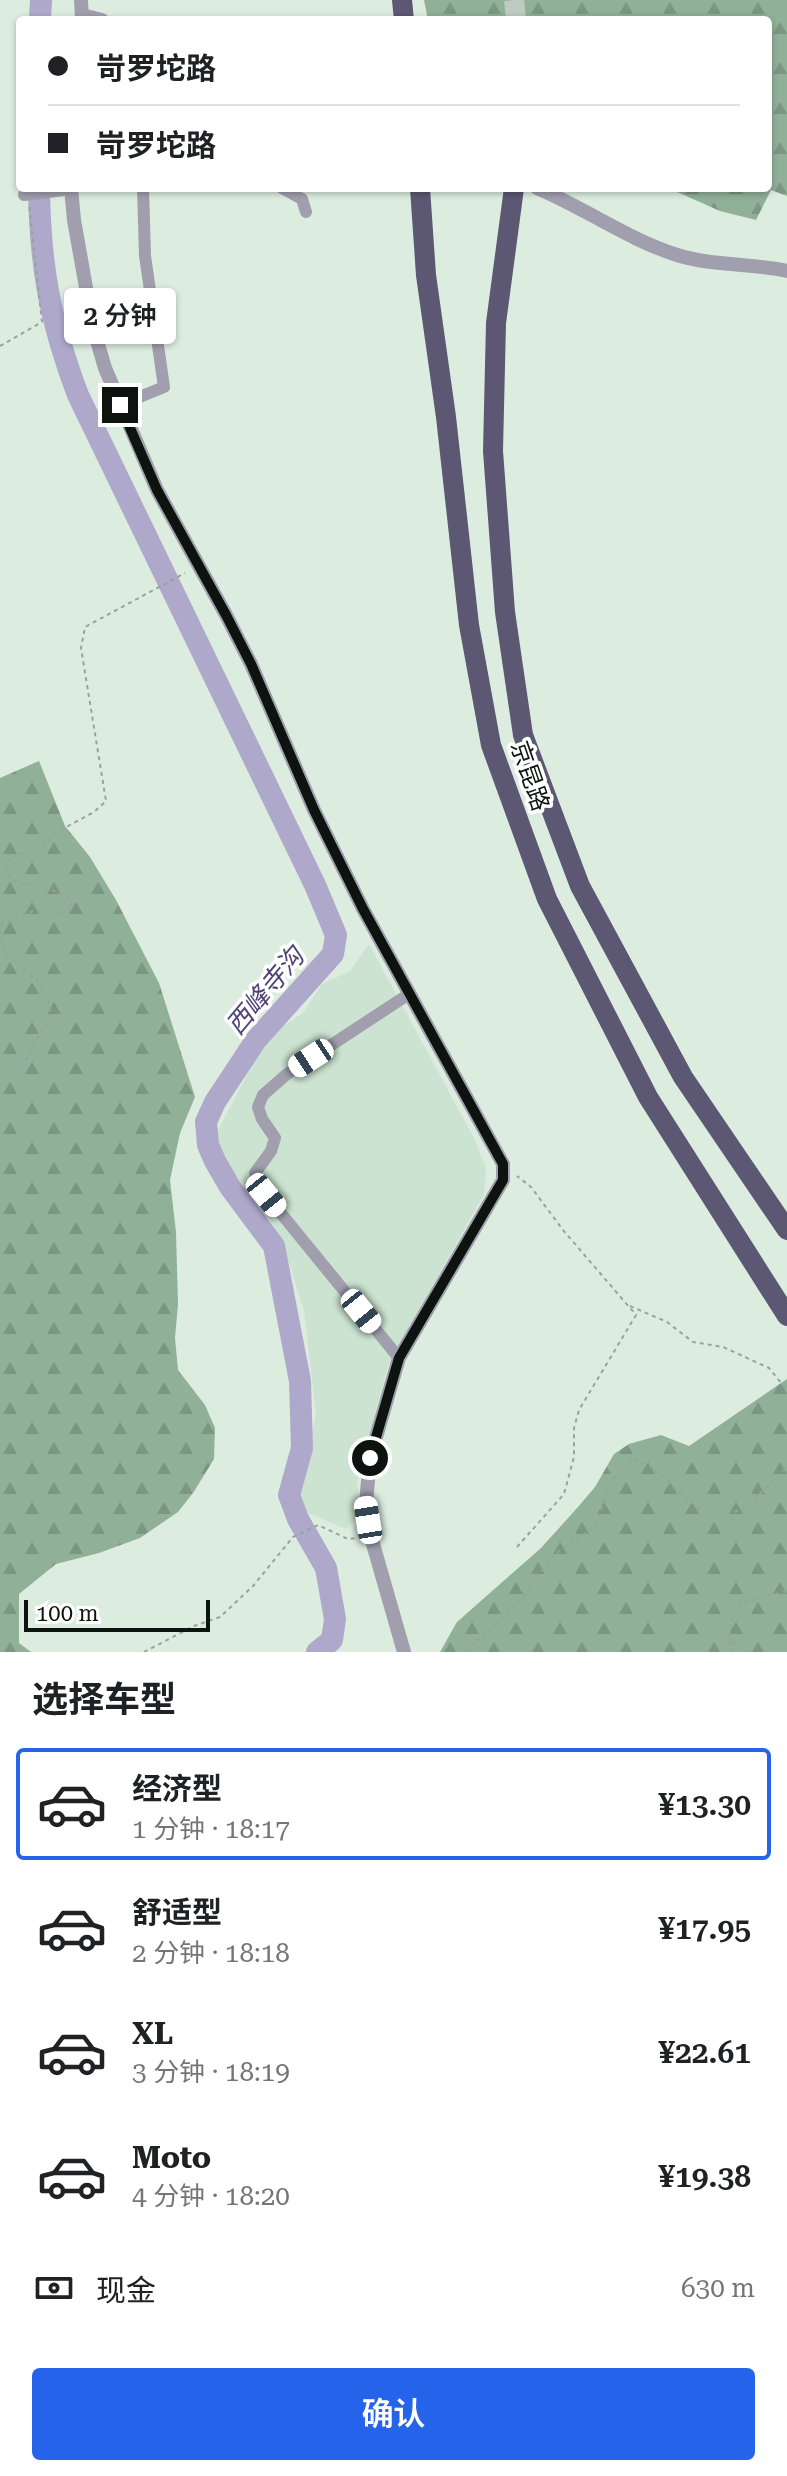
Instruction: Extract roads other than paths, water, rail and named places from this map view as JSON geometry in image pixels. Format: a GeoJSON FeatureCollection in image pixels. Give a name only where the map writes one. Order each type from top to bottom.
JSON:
{"type":"FeatureCollection","features":[{"type":"Feature","properties":{"kind":"highway","name":"京昆路"},"geometry":{"type":"LineString","coordinates":[[420,192],[426,275],[446,417],[469,625],[491,745],[547,899],[648,1097],[787,1316]]}},
{"type":"Feature","properties":{"kind":"highway","name":"京昆路"},"geometry":{"type":"LineString","coordinates":[[513,192],[496,323],[493,451],[505,612],[523,735],[580,886],[683,1077],[787,1230]]}},
{"type":"Feature","properties":{"kind":"street"},"geometry":{"type":"LineString","coordinates":[[27,194],[41,192]]}},
{"type":"Feature","properties":{"kind":"street"},"geometry":{"type":"LineString","coordinates":[[72,192],[93,327],[105,368],[157,490],[233,627],[321,824],[409,994],[503,1164],[503,1180],[399,1358],[370,1458],[366,1503],[371,1537],[404,1652]]}},
{"type":"Feature","properties":{"kind":"street"},"geometry":{"type":"LineString","coordinates":[[120,405],[164,387],[145,256],[143,192]]}},
{"type":"Feature","properties":{"kind":"street"},"geometry":{"type":"LineString","coordinates":[[289,192],[302,199],[306,212]]}},
{"type":"Feature","properties":{"kind":"street"},"geometry":{"type":"LineString","coordinates":[[545,192],[630,236],[679,256],[787,271]]}},
{"type":"Feature","properties":{"kind":"street"},"geometry":{"type":"LineString","coordinates":[[399,1358],[266,1195],[255,1173],[271,1151],[275,1138],[258,1107],[263,1095],[287,1074],[409,994]]}},
{"type":"Feature","properties":{"kind":"waterway","name":"西峰寺沟"},"geometry":{"type":"LineString","coordinates":[[40,16],[41,0]]}},
{"type":"Feature","properties":{"kind":"waterway","name":"西峰寺沟"},"geometry":{"type":"LineString","coordinates":[[39,192],[48,293],[78,395],[315,885],[336,935],[333,954],[256,1040],[215,1102],[206,1122],[208,1145],[215,1161],[230,1187],[274,1246],[300,1381],[302,1448],[289,1495],[298,1519],[326,1568],[335,1619],[332,1640],[317,1652]]}},
{"type":"Feature","properties":{"kind":"tunnel"},"geometry":{"type":"LineString","coordinates":[[514,0],[516,16]]}}]}
